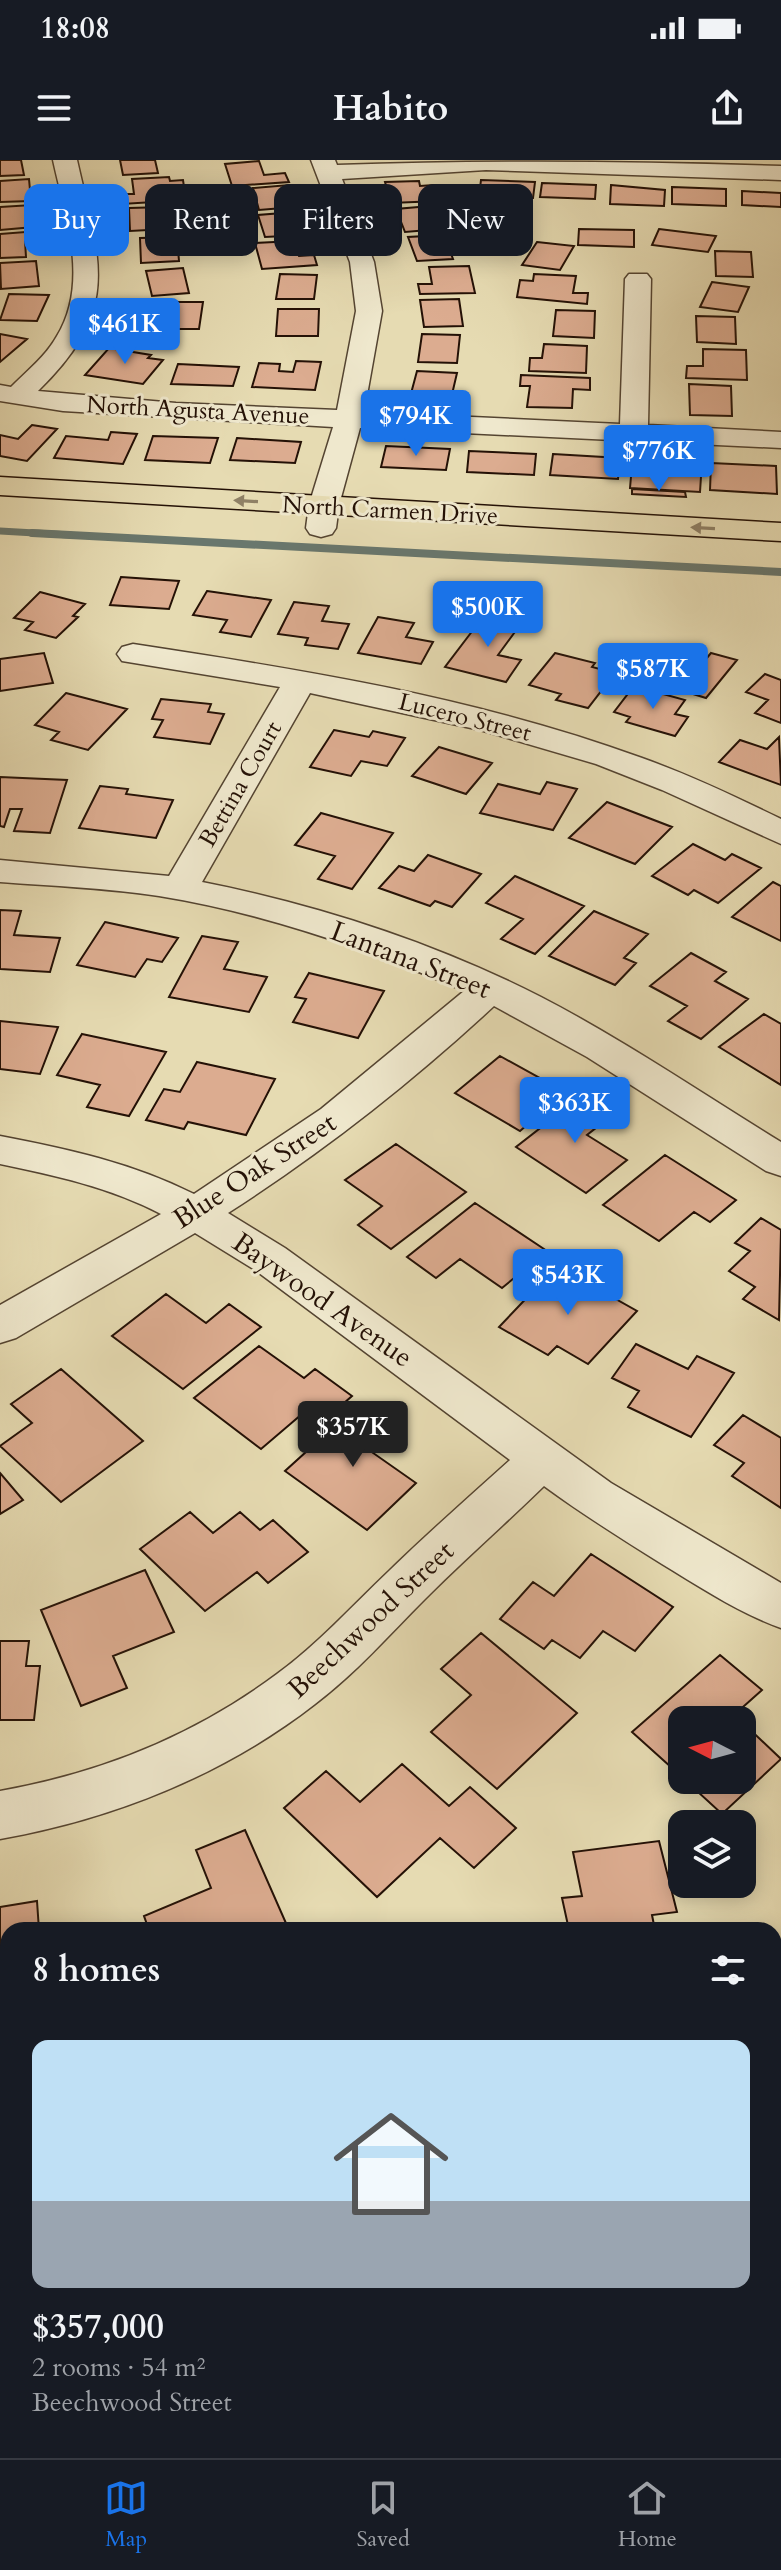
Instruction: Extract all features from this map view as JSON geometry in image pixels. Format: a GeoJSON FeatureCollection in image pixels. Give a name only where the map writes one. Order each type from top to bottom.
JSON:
{"type":"FeatureCollection","features":[{"type":"Feature","properties":{"kind":"main road","name":"North Carmen Drive"},"geometry":{"type":"LineString","coordinates":[[0,486],[323,517],[781,553]]}},
{"type":"Feature","properties":{"kind":"main road","name":"North Carmen Drive"},"geometry":{"type":"LineString","coordinates":[[0,509],[781,532]]}},
{"type":"Feature","properties":{"kind":"street"},"geometry":{"type":"LineString","coordinates":[[9,395],[40,376],[68,343],[87,302],[86,268],[65,160]]}},
{"type":"Feature","properties":{"kind":"street"},"geometry":{"type":"LineString","coordinates":[[323,517],[349,418],[369,311],[362,262],[325,166],[561,162],[781,173]]}},
{"type":"Feature","properties":{"kind":"street"},"geometry":{"type":"LineString","coordinates":[[634,432],[638,279]]}},
{"type":"Feature","properties":{"kind":"street","name":"North Agusta Avenue"},"geometry":{"type":"LineString","coordinates":[[9,395],[130,408],[781,440]]}},
{"type":"Feature","properties":{"kind":"street","name":"Lucero Street"},"geometry":{"type":"LineString","coordinates":[[133,654],[300,681],[535,733],[654,774],[781,833]]}},
{"type":"Feature","properties":{"kind":"street","name":"Bettina Court"},"geometry":{"type":"LineString","coordinates":[[180,888],[300,681]]}},
{"type":"Feature","properties":{"kind":"street","name":"Lantana Street"},"geometry":{"type":"LineString","coordinates":[[0,871],[180,888],[279,911],[418,958],[490,988],[588,1040],[781,1161]]}},
{"type":"Feature","properties":{"kind":"street","name":"Blue Oak Street"},"geometry":{"type":"LineString","coordinates":[[0,1326],[194,1212],[314,1135],[439,1035],[490,988]]}},
{"type":"Feature","properties":{"kind":"street","name":"Baywood Avenue"},"geometry":{"type":"LineString","coordinates":[[0,1150],[79,1166],[138,1184],[194,1212],[270,1259],[445,1384],[594,1497],[709,1568],[781,1607]]}},
{"type":"Feature","properties":{"kind":"street","name":"Beechwood Street"},"geometry":{"type":"LineString","coordinates":[[0,1815],[80,1797],[139,1777],[196,1752],[248,1723],[296,1690],[338,1653],[542,1459]]}},
{"type":"Feature","properties":{"kind":"building"},"geometry":{"type":"Polygon","coordinates":[[[0,160],[21,160],[24,175],[0,176],[0,160]]]}},
{"type":"Feature","properties":{"kind":"building"},"geometry":{"type":"Polygon","coordinates":[[[120,160],[155,160],[158,173],[123,175],[120,160]]]}},
{"type":"Feature","properties":{"kind":"building"},"geometry":{"type":"Polygon","coordinates":[[[259,161],[264,175],[285,173],[289,182],[231,184],[225,164],[259,161]]]}},
{"type":"Feature","properties":{"kind":"building"},"geometry":{"type":"Polygon","coordinates":[[[169,177],[170,181],[183,180],[184,184],[145,184],[145,203],[129,204],[129,194],[134,194],[132,179],[169,177]]]}},
{"type":"Feature","properties":{"kind":"building"},"geometry":{"type":"Polygon","coordinates":[[[29,179],[29,184],[24,184],[24,201],[0,202],[0,181],[29,179]]]}},
{"type":"Feature","properties":{"kind":"building"},"geometry":{"type":"Polygon","coordinates":[[[481,180],[535,182],[533,198],[533,184],[480,184],[481,180]]]}},
{"type":"Feature","properties":{"kind":"building"},"geometry":{"type":"Polygon","coordinates":[[[419,181],[418,202],[402,203],[402,184],[385,182],[419,181]]]}},
{"type":"Feature","properties":{"kind":"building"},"geometry":{"type":"Polygon","coordinates":[[[542,183],[596,185],[595,199],[540,197],[542,183]]]}},
{"type":"Feature","properties":{"kind":"building"},"geometry":{"type":"Polygon","coordinates":[[[611,185],[665,190],[664,206],[610,204],[611,185]]]}},
{"type":"Feature","properties":{"kind":"building"},"geometry":{"type":"Polygon","coordinates":[[[274,186],[274,209],[259,210],[258,188],[274,186]]]}},
{"type":"Feature","properties":{"kind":"building"},"geometry":{"type":"Polygon","coordinates":[[[672,187],[726,189],[726,206],[672,204],[672,187]]]}},
{"type":"Feature","properties":{"kind":"building"},"geometry":{"type":"Polygon","coordinates":[[[742,191],[781,193],[781,207],[742,205],[742,191]]]}},
{"type":"Feature","properties":{"kind":"building"},"geometry":{"type":"Polygon","coordinates":[[[24,206],[24,228],[0,230],[0,207],[24,206]]]}},
{"type":"Feature","properties":{"kind":"building"},"geometry":{"type":"Polygon","coordinates":[[[418,207],[418,231],[405,232],[402,208],[418,207]]]}},
{"type":"Feature","properties":{"kind":"building"},"geometry":{"type":"Polygon","coordinates":[[[129,208],[145,208],[145,230],[130,231],[129,208]]]}},
{"type":"Feature","properties":{"kind":"building"},"geometry":{"type":"Polygon","coordinates":[[[274,214],[274,237],[265,237],[258,215],[274,214]]]}},
{"type":"Feature","properties":{"kind":"building"},"geometry":{"type":"Polygon","coordinates":[[[579,229],[634,230],[634,247],[578,245],[579,229]]]}},
{"type":"Feature","properties":{"kind":"building"},"geometry":{"type":"Polygon","coordinates":[[[659,229],[716,236],[708,252],[652,245],[659,229]]]}},
{"type":"Feature","properties":{"kind":"building"},"geometry":{"type":"Polygon","coordinates":[[[24,232],[26,257],[0,258],[0,234],[24,232]]]}},
{"type":"Feature","properties":{"kind":"building"},"geometry":{"type":"Polygon","coordinates":[[[418,236],[418,256],[452,256],[453,259],[417,261],[408,237],[418,236]]]}},
{"type":"Feature","properties":{"kind":"building"},"geometry":{"type":"Polygon","coordinates":[[[140,238],[145,238],[145,256],[179,256],[179,261],[141,263],[140,238]]]}},
{"type":"Feature","properties":{"kind":"building"},"geometry":{"type":"Polygon","coordinates":[[[274,242],[274,256],[314,256],[317,265],[262,269],[258,243],[274,242]]]}},
{"type":"Feature","properties":{"kind":"building"},"geometry":{"type":"Polygon","coordinates":[[[537,242],[574,246],[560,270],[522,265],[528,256],[533,256],[537,242]]]}},
{"type":"Feature","properties":{"kind":"building"},"geometry":{"type":"Polygon","coordinates":[[[715,251],[751,252],[753,277],[716,276],[715,251]]]}},
{"type":"Feature","properties":{"kind":"building"},"geometry":{"type":"Polygon","coordinates":[[[36,261],[39,286],[1,289],[0,263],[36,261]]]}},
{"type":"Feature","properties":{"kind":"building"},"geometry":{"type":"Polygon","coordinates":[[[469,266],[475,293],[420,294],[418,284],[432,284],[429,267],[469,266]]]}},
{"type":"Feature","properties":{"kind":"building"},"geometry":{"type":"Polygon","coordinates":[[[183,268],[189,293],[152,296],[146,271],[183,268]]]}},
{"type":"Feature","properties":{"kind":"building"},"geometry":{"type":"Polygon","coordinates":[[[280,274],[317,275],[314,299],[276,299],[280,274]]]}},
{"type":"Feature","properties":{"kind":"building"},"geometry":{"type":"Polygon","coordinates":[[[534,274],[576,276],[573,293],[588,293],[587,304],[517,297],[520,280],[533,281],[534,274]]]}},
{"type":"Feature","properties":{"kind":"building"},"geometry":{"type":"Polygon","coordinates":[[[712,282],[749,287],[738,312],[700,307],[712,282]]]}},
{"type":"Feature","properties":{"kind":"building"},"geometry":{"type":"Polygon","coordinates":[[[9,294],[49,295],[37,321],[0,320],[9,294]]]}},
{"type":"Feature","properties":{"kind":"building"},"geometry":{"type":"Polygon","coordinates":[[[459,299],[463,326],[424,327],[420,300],[459,299]]]}},
{"type":"Feature","properties":{"kind":"building"},"geometry":{"type":"Polygon","coordinates":[[[166,302],[203,302],[199,329],[136,329],[138,319],[164,319],[166,302]]]}},
{"type":"Feature","properties":{"kind":"building"},"geometry":{"type":"Polygon","coordinates":[[[278,309],[319,309],[318,336],[276,336],[278,309]]]}},
{"type":"Feature","properties":{"kind":"building"},"geometry":{"type":"Polygon","coordinates":[[[556,310],[595,311],[594,338],[553,336],[556,310]]]}},
{"type":"Feature","properties":{"kind":"building"},"geometry":{"type":"Polygon","coordinates":[[[696,316],[735,317],[736,344],[697,342],[696,316]]]}},
{"type":"Feature","properties":{"kind":"building"},"geometry":{"type":"Polygon","coordinates":[[[0,334],[27,339],[0,362],[0,334]]]}},
{"type":"Feature","properties":{"kind":"building"},"geometry":{"type":"Polygon","coordinates":[[[422,334],[460,335],[457,363],[418,362],[422,334]]]}},
{"type":"Feature","properties":{"kind":"building"},"geometry":{"type":"Polygon","coordinates":[[[544,344],[587,346],[586,373],[529,371],[530,358],[542,358],[544,344]]]}},
{"type":"Feature","properties":{"kind":"building"},"geometry":{"type":"Polygon","coordinates":[[[109,348],[163,360],[143,384],[85,375],[109,348]]]}},
{"type":"Feature","properties":{"kind":"building"},"geometry":{"type":"Polygon","coordinates":[[[703,349],[746,350],[747,380],[686,378],[687,366],[703,366],[703,349]]]}},
{"type":"Feature","properties":{"kind":"building"},"geometry":{"type":"Polygon","coordinates":[[[296,361],[321,362],[315,390],[252,387],[259,363],[280,364],[279,371],[293,372],[296,361]]]}},
{"type":"Feature","properties":{"kind":"building"},"geometry":{"type":"Polygon","coordinates":[[[178,364],[239,367],[233,386],[171,384],[178,364]]]}},
{"type":"Feature","properties":{"kind":"building"},"geometry":{"type":"Polygon","coordinates":[[[417,371],[457,373],[450,403],[409,401],[417,371]]]}},
{"type":"Feature","properties":{"kind":"building"},"geometry":{"type":"Polygon","coordinates":[[[521,375],[590,378],[590,390],[573,389],[572,408],[527,407],[530,386],[520,386],[521,375]]]}},
{"type":"Feature","properties":{"kind":"building"},"geometry":{"type":"Polygon","coordinates":[[[689,384],[731,386],[732,416],[690,415],[689,384]]]}},
{"type":"Feature","properties":{"kind":"building"},"geometry":{"type":"Polygon","coordinates":[[[32,425],[57,429],[27,461],[0,456],[0,435],[18,439],[32,425]]]}},
{"type":"Feature","properties":{"kind":"building"},"geometry":{"type":"Polygon","coordinates":[[[111,432],[137,434],[123,464],[54,458],[66,436],[108,440],[111,432]]]}},
{"type":"Feature","properties":{"kind":"building"},"geometry":{"type":"Polygon","coordinates":[[[153,436],[218,438],[210,463],[145,460],[153,436]]]}},
{"type":"Feature","properties":{"kind":"building"},"geometry":{"type":"Polygon","coordinates":[[[237,438],[301,442],[295,463],[230,460],[237,438]]]}},
{"type":"Feature","properties":{"kind":"building"},"geometry":{"type":"Polygon","coordinates":[[[386,446],[450,449],[446,470],[381,467],[386,446]]]}},
{"type":"Feature","properties":{"kind":"building"},"geometry":{"type":"Polygon","coordinates":[[[469,451],[536,454],[534,475],[467,472],[469,451]]]}},
{"type":"Feature","properties":{"kind":"building"},"geometry":{"type":"Polygon","coordinates":[[[553,454],[620,458],[618,479],[550,475],[553,454]]]}},
{"type":"Feature","properties":{"kind":"building"},"geometry":{"type":"Polygon","coordinates":[[[676,459],[702,461],[700,492],[630,488],[632,465],[675,468],[676,459]]]}},
{"type":"Feature","properties":{"kind":"building"},"geometry":{"type":"Polygon","coordinates":[[[711,463],[776,466],[777,494],[710,490],[711,463]]]}},
{"type":"Feature","properties":{"kind":"building"},"geometry":{"type":"Polygon","coordinates":[[[632,489],[685,492],[686,497],[632,494],[632,489]]]}},
{"type":"Feature","properties":{"kind":"building"},"geometry":{"type":"Polygon","coordinates":[[[121,577],[179,581],[169,609],[110,605],[121,577]]]}},
{"type":"Feature","properties":{"kind":"building"},"geometry":{"type":"Polygon","coordinates":[[[207,591],[271,600],[251,637],[220,632],[227,620],[193,615],[207,591]]]}},
{"type":"Feature","properties":{"kind":"building"},"geometry":{"type":"Polygon","coordinates":[[[40,592],[85,604],[73,616],[78,617],[56,638],[25,630],[33,622],[14,618],[40,592]]]}},
{"type":"Feature","properties":{"kind":"building"},"geometry":{"type":"Polygon","coordinates":[[[294,602],[329,606],[322,621],[349,624],[338,649],[305,645],[308,638],[278,634],[294,602]]]}},
{"type":"Feature","properties":{"kind":"building"},"geometry":{"type":"Polygon","coordinates":[[[486,613],[523,621],[498,655],[521,660],[506,682],[445,667],[486,613]]]}},
{"type":"Feature","properties":{"kind":"building"},"geometry":{"type":"Polygon","coordinates":[[[378,617],[414,623],[406,637],[433,642],[421,664],[358,653],[378,617]]]}},
{"type":"Feature","properties":{"kind":"building"},"geometry":{"type":"Polygon","coordinates":[[[44,653],[53,683],[0,691],[0,659],[44,653]]]}},
{"type":"Feature","properties":{"kind":"building"},"geometry":{"type":"Polygon","coordinates":[[[555,653],[595,663],[592,667],[615,673],[588,708],[556,700],[561,694],[529,685],[555,653]]]}},
{"type":"Feature","properties":{"kind":"building"},"geometry":{"type":"Polygon","coordinates":[[[711,653],[737,660],[706,698],[680,690],[711,653]]]}},
{"type":"Feature","properties":{"kind":"building"},"geometry":{"type":"Polygon","coordinates":[[[765,674],[781,680],[781,723],[755,713],[768,700],[746,692],[765,674]]]}},
{"type":"Feature","properties":{"kind":"building"},"geometry":{"type":"Polygon","coordinates":[[[634,686],[685,700],[675,714],[688,717],[675,736],[626,722],[630,717],[614,712],[634,686]]]}},
{"type":"Feature","properties":{"kind":"building"},"geometry":{"type":"Polygon","coordinates":[[[66,693],[127,709],[88,750],[51,740],[59,732],[35,725],[66,693]]]}},
{"type":"Feature","properties":{"kind":"building"},"geometry":{"type":"Polygon","coordinates":[[[161,699],[211,704],[208,712],[224,714],[210,744],[154,737],[163,720],[152,719],[161,699]]]}},
{"type":"Feature","properties":{"kind":"building"},"geometry":{"type":"Polygon","coordinates":[[[334,730],[369,737],[373,731],[405,738],[387,766],[361,761],[351,776],[310,767],[334,730]]]}},
{"type":"Feature","properties":{"kind":"building"},"geometry":{"type":"Polygon","coordinates":[[[779,737],[781,785],[719,762],[740,740],[767,749],[779,737]]]}},
{"type":"Feature","properties":{"kind":"building"},"geometry":{"type":"Polygon","coordinates":[[[439,747],[492,763],[466,794],[412,776],[439,747]]]}},
{"type":"Feature","properties":{"kind":"building"},"geometry":{"type":"Polygon","coordinates":[[[0,777],[67,780],[50,833],[14,831],[22,809],[10,809],[4,827],[0,826],[0,777]]]}},
{"type":"Feature","properties":{"kind":"building"},"geometry":{"type":"Polygon","coordinates":[[[547,782],[577,789],[553,830],[480,813],[498,784],[540,794],[547,782]]]}},
{"type":"Feature","properties":{"kind":"building"},"geometry":{"type":"Polygon","coordinates":[[[100,786],[128,789],[126,794],[173,800],[156,838],[79,828],[100,786]]]}},
{"type":"Feature","properties":{"kind":"building"},"geometry":{"type":"Polygon","coordinates":[[[607,802],[672,827],[635,864],[569,838],[607,802]]]}},
{"type":"Feature","properties":{"kind":"building"},"geometry":{"type":"Polygon","coordinates":[[[321,813],[393,833],[352,889],[318,879],[335,856],[295,845],[321,813]]]}},
{"type":"Feature","properties":{"kind":"building"},"geometry":{"type":"Polygon","coordinates":[[[693,844],[725,860],[732,854],[761,868],[718,903],[694,890],[688,895],[652,876],[693,844]]]}},
{"type":"Feature","properties":{"kind":"building"},"geometry":{"type":"Polygon","coordinates":[[[428,855],[481,874],[452,907],[435,901],[430,906],[379,888],[399,866],[414,871],[428,855]]]}},
{"type":"Feature","properties":{"kind":"building"},"geometry":{"type":"Polygon","coordinates":[[[515,876],[584,906],[535,954],[501,939],[523,919],[486,903],[515,876]]]}},
{"type":"Feature","properties":{"kind":"building"},"geometry":{"type":"Polygon","coordinates":[[[773,882],[781,886],[781,941],[732,917],[773,882]]]}},
{"type":"Feature","properties":{"kind":"building"},"geometry":{"type":"Polygon","coordinates":[[[0,910],[21,911],[14,935],[60,938],[50,972],[0,969],[0,910]]]}},
{"type":"Feature","properties":{"kind":"building"},"geometry":{"type":"Polygon","coordinates":[[[594,911],[648,934],[624,958],[636,963],[615,985],[549,956],[594,911]]]}},
{"type":"Feature","properties":{"kind":"building"},"geometry":{"type":"Polygon","coordinates":[[[105,922],[178,938],[162,962],[147,959],[135,977],[77,965],[105,922]]]}},
{"type":"Feature","properties":{"kind":"building"},"geometry":{"type":"Polygon","coordinates":[[[202,936],[238,942],[224,969],[267,977],[249,1012],[169,997],[202,936]]]}},
{"type":"Feature","properties":{"kind":"building"},"geometry":{"type":"Polygon","coordinates":[[[691,953],[726,972],[715,981],[748,999],[701,1039],[668,1021],[687,1006],[650,986],[691,953]]]}},
{"type":"Feature","properties":{"kind":"building"},"geometry":{"type":"Polygon","coordinates":[[[309,973],[384,991],[358,1038],[293,1022],[306,999],[295,997],[309,973]]]}},
{"type":"Feature","properties":{"kind":"building"},"geometry":{"type":"Polygon","coordinates":[[[764,1014],[781,1024],[781,1085],[719,1047],[764,1014]]]}},
{"type":"Feature","properties":{"kind":"building"},"geometry":{"type":"Polygon","coordinates":[[[0,1021],[58,1027],[40,1074],[0,1069],[0,1021]]]}},
{"type":"Feature","properties":{"kind":"building"},"geometry":{"type":"Polygon","coordinates":[[[82,1034],[166,1052],[129,1116],[87,1107],[100,1085],[57,1075],[82,1034]]]}},
{"type":"Feature","properties":{"kind":"building"},"geometry":{"type":"Polygon","coordinates":[[[500,1056],[565,1092],[520,1131],[455,1093],[500,1056]]]}},
{"type":"Feature","properties":{"kind":"building"},"geometry":{"type":"Polygon","coordinates":[[[197,1062],[275,1079],[246,1135],[188,1122],[184,1129],[146,1120],[164,1089],[180,1092],[197,1062]]]}},
{"type":"Feature","properties":{"kind":"building"},"geometry":{"type":"Polygon","coordinates":[[[584,1094],[615,1113],[587,1135],[627,1160],[586,1193],[516,1147],[584,1094]]]}},
{"type":"Feature","properties":{"kind":"building"},"geometry":{"type":"Polygon","coordinates":[[[396,1144],[466,1192],[391,1249],[358,1225],[382,1206],[345,1180],[396,1144]]]}},
{"type":"Feature","properties":{"kind":"building"},"geometry":{"type":"Polygon","coordinates":[[[665,1155],[736,1200],[710,1222],[694,1212],[659,1241],[603,1205],[665,1155]]]}},
{"type":"Feature","properties":{"kind":"building"},"geometry":{"type":"Polygon","coordinates":[[[475,1203],[547,1251],[502,1288],[460,1259],[436,1278],[407,1257],[475,1203]]]}},
{"type":"Feature","properties":{"kind":"building"},"geometry":{"type":"Polygon","coordinates":[[[761,1218],[781,1230],[779,1320],[743,1299],[755,1287],[729,1271],[750,1251],[735,1243],[761,1218]]]}},
{"type":"Feature","properties":{"kind":"building"},"geometry":{"type":"Polygon","coordinates":[[[557,1266],[637,1311],[588,1364],[557,1346],[548,1355],[499,1327],[557,1266]]]}},
{"type":"Feature","properties":{"kind":"building"},"geometry":{"type":"Polygon","coordinates":[[[166,1294],[206,1323],[229,1304],[261,1327],[183,1389],[112,1336],[166,1294]]]}},
{"type":"Feature","properties":{"kind":"building"},"geometry":{"type":"Polygon","coordinates":[[[636,1344],[688,1369],[697,1356],[734,1373],[691,1437],[628,1407],[639,1391],[612,1378],[636,1344]]]}},
{"type":"Feature","properties":{"kind":"building"},"geometry":{"type":"Polygon","coordinates":[[[259,1346],[304,1378],[315,1369],[352,1396],[318,1426],[302,1414],[261,1449],[194,1398],[259,1346]]]}},
{"type":"Feature","properties":{"kind":"building"},"geometry":{"type":"Polygon","coordinates":[[[61,1369],[143,1441],[61,1502],[0,1446],[32,1423],[11,1404],[61,1369]]]}},
{"type":"Feature","properties":{"kind":"building"},"geometry":{"type":"Polygon","coordinates":[[[360,1403],[391,1424],[366,1448],[416,1483],[367,1530],[285,1471],[360,1403]]]}},
{"type":"Feature","properties":{"kind":"building"},"geometry":{"type":"Polygon","coordinates":[[[743,1415],[781,1438],[781,1508],[732,1476],[744,1463],[714,1445],[743,1415]]]}},
{"type":"Feature","properties":{"kind":"building"},"geometry":{"type":"Polygon","coordinates":[[[0,1473],[23,1500],[0,1514],[0,1473]]]}},
{"type":"Feature","properties":{"kind":"building"},"geometry":{"type":"Polygon","coordinates":[[[190,1512],[213,1533],[240,1512],[260,1530],[273,1520],[308,1552],[268,1583],[257,1572],[205,1611],[140,1549],[190,1512]]]}},
{"type":"Feature","properties":{"kind":"building"},"geometry":{"type":"Polygon","coordinates":[[[591,1554],[673,1607],[635,1651],[603,1631],[580,1658],[552,1640],[544,1649],[500,1619],[533,1582],[554,1596],[591,1554]]]}},
{"type":"Feature","properties":{"kind":"building"},"geometry":{"type":"Polygon","coordinates":[[[145,1570],[174,1632],[113,1656],[127,1688],[81,1706],[41,1610],[145,1570]]]}},
{"type":"Feature","properties":{"kind":"building"},"geometry":{"type":"Polygon","coordinates":[[[481,1633],[577,1713],[497,1789],[431,1732],[471,1695],[441,1669],[481,1633]]]}},
{"type":"Feature","properties":{"kind":"building"},"geometry":{"type":"Polygon","coordinates":[[[0,1641],[29,1641],[26,1666],[40,1666],[34,1720],[0,1720],[0,1641]]]}},
{"type":"Feature","properties":{"kind":"building"},"geometry":{"type":"Polygon","coordinates":[[[720,1655],[762,1690],[744,1706],[668,1706],[668,1764],[632,1732],[720,1655]]]}},
{"type":"Feature","properties":{"kind":"building"},"geometry":{"type":"Polygon","coordinates":[[[756,1735],[781,1759],[756,1782],[756,1735]]]}},
{"type":"Feature","properties":{"kind":"building"},"geometry":{"type":"Polygon","coordinates":[[[402,1764],[449,1806],[470,1787],[516,1828],[474,1868],[440,1838],[377,1897],[284,1808],[326,1771],[360,1802],[402,1764]]]}},
{"type":"Feature","properties":{"kind":"building"},"geometry":{"type":"Polygon","coordinates":[[[700,1794],[743,1794],[726,1810],[718,1810],[700,1794]]]}},
{"type":"Feature","properties":{"kind":"building"},"geometry":{"type":"Polygon","coordinates":[[[245,1830],[285,1922],[146,1922],[144,1916],[211,1888],[196,1850],[245,1830]]]}},
{"type":"Feature","properties":{"kind":"building"},"geometry":{"type":"Polygon","coordinates":[[[659,1841],[668,1876],[668,1898],[673,1898],[677,1912],[652,1915],[653,1922],[567,1922],[562,1898],[582,1896],[573,1852],[659,1841]]]}},
{"type":"Feature","properties":{"kind":"building"},"geometry":{"type":"Polygon","coordinates":[[[37,1901],[38,1922],[0,1922],[0,1907],[37,1901]]]}},
{"type":"Feature","properties":{"kind":"waterway"},"geometry":{"type":"LineString","coordinates":[[0,531],[66,535]]}},
{"type":"Feature","properties":{"kind":"waterway"},"geometry":{"type":"LineString","coordinates":[[32,533],[66,535]]}},
{"type":"Feature","properties":{"kind":"waterway"},"geometry":{"type":"LineString","coordinates":[[66,535],[781,572]]}},
{"type":"Feature","properties":{"kind":"waterway"},"geometry":{"type":"LineString","coordinates":[[66,535],[70,535]]}}]}
